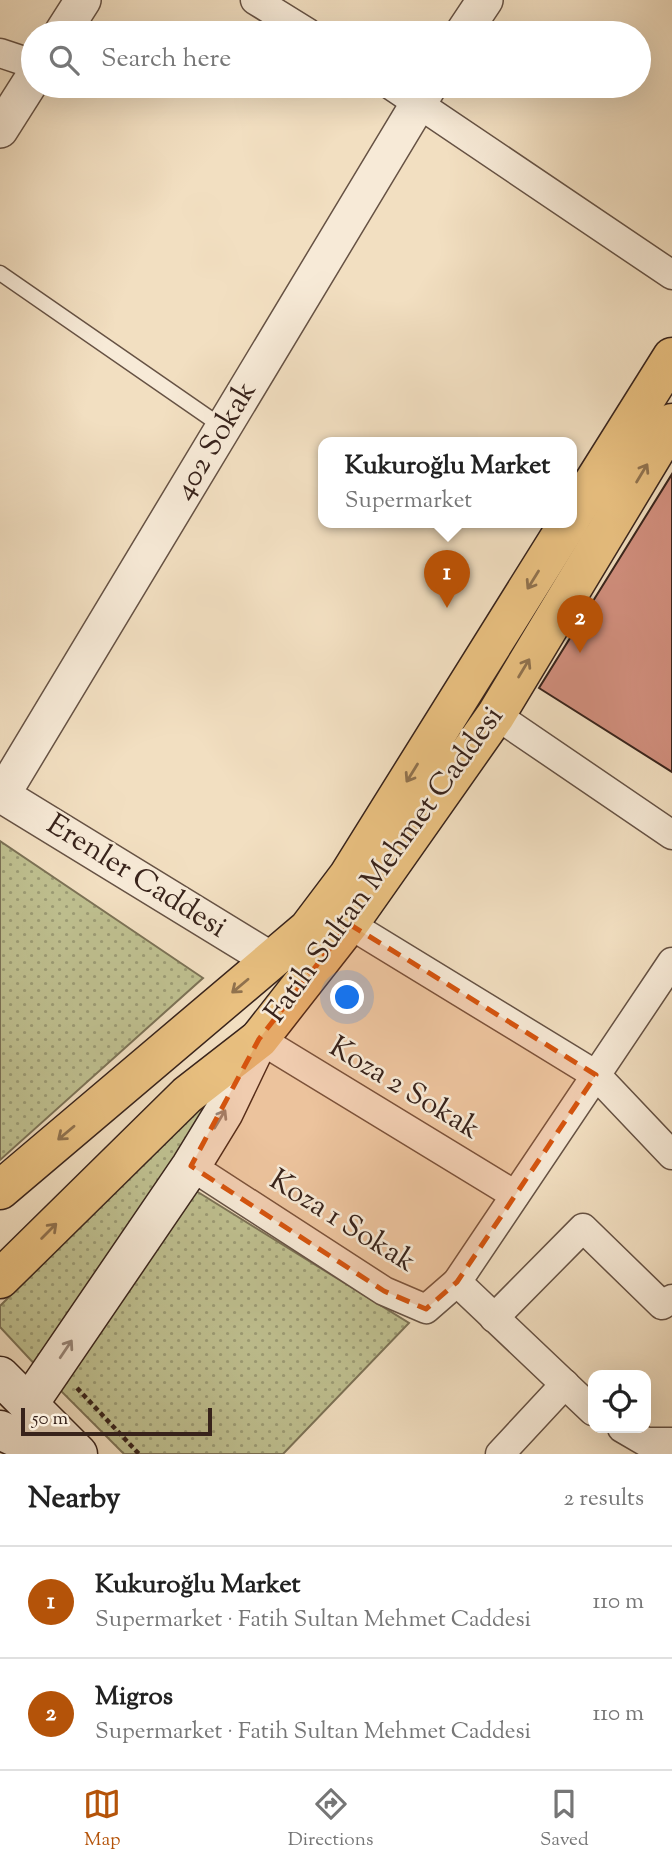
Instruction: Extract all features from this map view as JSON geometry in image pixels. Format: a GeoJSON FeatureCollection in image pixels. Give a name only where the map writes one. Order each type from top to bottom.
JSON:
{"type":"FeatureCollection","features":[{"type":"Feature","properties":{"kind":"main road","name":"Fatih Sultan Mehmet Caddesi"},"geometry":{"type":"LineString","coordinates":[[577,509],[672,357]]}},
{"type":"Feature","properties":{"kind":"main road","name":"Fatih Sultan Mehmet Caddesi"},"geometry":{"type":"LineString","coordinates":[[0,1279],[187,1095],[259,1039],[349,924],[496,715],[672,423]]}},
{"type":"Feature","properties":{"kind":"main road","name":"Fatih Sultan Mehmet Caddesi"},"geometry":{"type":"LineString","coordinates":[[0,1190],[308,929],[348,876],[565,528]]}},
{"type":"Feature","properties":{"kind":"main road"},"geometry":{"type":"LineString","coordinates":[[9,1412],[55,1365],[191,1166],[224,1112],[259,1039]]}},
{"type":"Feature","properties":{"kind":"main road"},"geometry":{"type":"LineString","coordinates":[[0,1376],[9,1412],[52,1454]]}},
{"type":"Feature","properties":{"kind":"main road"},"geometry":{"type":"LineString","coordinates":[[9,1412],[78,1454]]}},
{"type":"Feature","properties":{"kind":"street"},"geometry":{"type":"LineString","coordinates":[[70,21],[83,0]]}},
{"type":"Feature","properties":{"kind":"street"},"geometry":{"type":"LineString","coordinates":[[255,0],[289,21]]}},
{"type":"Feature","properties":{"kind":"street"},"geometry":{"type":"LineString","coordinates":[[471,21],[485,0]]}},
{"type":"Feature","properties":{"kind":"street"},"geometry":{"type":"LineString","coordinates":[[0,53],[21,60]]}},
{"type":"Feature","properties":{"kind":"street"},"geometry":{"type":"LineString","coordinates":[[0,130],[21,97]]}},
{"type":"Feature","properties":{"kind":"street","name":"402 Sokak"},"geometry":{"type":"LineString","coordinates":[[1,794],[225,428],[409,98]]}},
{"type":"Feature","properties":{"kind":"street"},"geometry":{"type":"LineString","coordinates":[[423,98],[672,275]]}},
{"type":"Feature","properties":{"kind":"street"},"geometry":{"type":"LineString","coordinates":[[496,715],[672,835]]}},
{"type":"Feature","properties":{"kind":"street","name":"Erenler Caddesi"},"geometry":{"type":"LineString","coordinates":[[1,794],[271,960]]}},
{"type":"Feature","properties":{"kind":"street"},"geometry":{"type":"LineString","coordinates":[[349,924],[596,1075],[671,1150]]}},
{"type":"Feature","properties":{"kind":"street"},"geometry":{"type":"LineString","coordinates":[[588,1406],[457,1282],[672,962]]}},
{"type":"Feature","properties":{"kind":"street","name":"Koza 2 Sokak"},"geometry":{"type":"LineString","coordinates":[[259,1039],[515,1195]]}},
{"type":"Feature","properties":{"kind":"street","name":"Koza 1 Sokak"},"geometry":{"type":"LineString","coordinates":[[191,1166],[384,1291],[426,1309],[457,1282]]}},
{"type":"Feature","properties":{"kind":"street"},"geometry":{"type":"LineString","coordinates":[[494,1318],[583,1228],[662,1305],[672,1299]]}},
{"type":"Feature","properties":{"kind":"street"},"geometry":{"type":"LineString","coordinates":[[500,1454],[565,1384]]}},
{"type":"Feature","properties":{"kind":"street"},"geometry":{"type":"LineString","coordinates":[[631,1433],[655,1446]]}},
{"type":"Feature","properties":{"kind":"lane"},"geometry":{"type":"LineString","coordinates":[[0,273],[225,428]]}},
{"type":"Feature","properties":{"kind":"path"},"geometry":{"type":"LineString","coordinates":[[55,1365],[139,1454]]}},
{"type":"Feature","properties":{"kind":"highlighted area"},"geometry":{"type":"Polygon","coordinates":[[[349,924],[596,1075],[457,1282],[426,1309],[384,1291],[191,1166],[259,1039],[349,924]]]}},
{"type":"Feature","properties":{"kind":"green space"},"geometry":{"type":"Polygon","coordinates":[[[0,841],[203,978],[0,1160],[0,841]]]}},
{"type":"Feature","properties":{"kind":"green space"},"geometry":{"type":"Polygon","coordinates":[[[229,1077],[39,1369],[0,1327],[0,1306],[229,1077]]]}},
{"type":"Feature","properties":{"kind":"green space"},"geometry":{"type":"Polygon","coordinates":[[[193,1189],[409,1323],[283,1454],[124,1454],[58,1388],[193,1189]]]}},
{"type":"Feature","properties":{"kind":"building"},"geometry":{"type":"Polygon","coordinates":[[[672,474],[672,772],[539,688],[672,474]]]}},
{"type":"Feature","properties":{"kind":"place","name":"Kukuroğlu Market"},"geometry":{"type":"Point","coordinates":[447,608]}},
{"type":"Feature","properties":{"kind":"place","name":"Migros"},"geometry":{"type":"Point","coordinates":[580,653]}}]}
